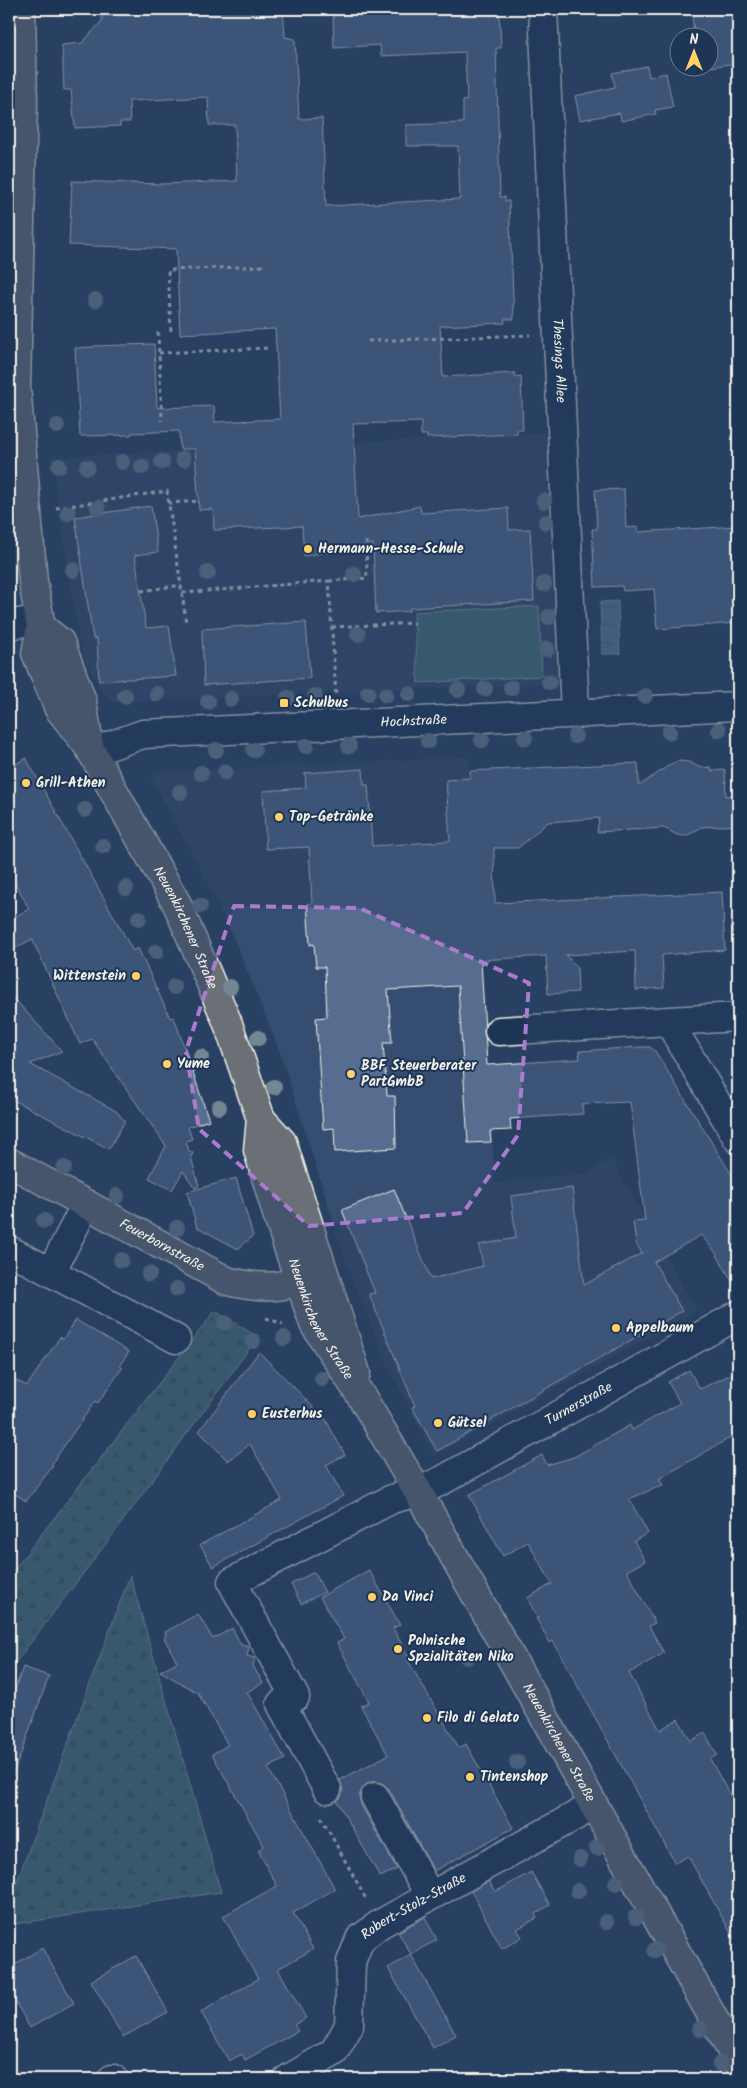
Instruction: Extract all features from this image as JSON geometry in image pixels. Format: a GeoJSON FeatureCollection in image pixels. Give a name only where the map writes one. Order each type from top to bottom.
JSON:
{"type":"FeatureCollection","features":[{"type":"Feature","properties":{"kind":"main road"},"geometry":{"type":"LineString","coordinates":[[21,9],[16,102],[16,386],[33,581],[40,623]]}},
{"type":"Feature","properties":{"kind":"main road","name":"Neuenkirchener Straße"},"geometry":{"type":"LineString","coordinates":[[40,623],[60,642],[82,701],[90,749],[176,904],[227,1021],[261,1119],[258,1150],[312,1278],[314,1324],[363,1399],[418,1492],[738,2062]]}},
{"type":"Feature","properties":{"kind":"main road","name":"Feuerbornstraße"},"geometry":{"type":"LineString","coordinates":[[9,1162],[227,1281],[253,1287],[277,1287],[312,1278]]}},
{"type":"Feature","properties":{"kind":"street","name":"Thesings Allee"},"geometry":{"type":"LineString","coordinates":[[544,9],[575,713]]}},
{"type":"Feature","properties":{"kind":"street"},"geometry":{"type":"LineString","coordinates":[[9,625],[40,623]]}},
{"type":"Feature","properties":{"kind":"street","name":"Hochstraße"},"geometry":{"type":"LineString","coordinates":[[90,749],[143,734],[738,706]]}},
{"type":"Feature","properties":{"kind":"street"},"geometry":{"type":"LineString","coordinates":[[499,1031],[738,1017]]}},
{"type":"Feature","properties":{"kind":"street"},"geometry":{"type":"LineString","coordinates":[[669,1022],[738,1139]]}},
{"type":"Feature","properties":{"kind":"street"},"geometry":{"type":"LineString","coordinates":[[51,1272],[86,1204]]}},
{"type":"Feature","properties":{"kind":"street"},"geometry":{"type":"LineString","coordinates":[[9,1250],[176,1339]]}},
{"type":"Feature","properties":{"kind":"street","name":"Turnerstraße"},"geometry":{"type":"LineString","coordinates":[[327,1789],[281,1704],[295,1697],[232,1582],[392,1499],[418,1492],[738,1315]]}},
{"type":"Feature","properties":{"kind":"street"},"geometry":{"type":"LineString","coordinates":[[375,1798],[423,1900]]}},
{"type":"Feature","properties":{"kind":"street","name":"Robert-Stolz-Straße"},"geometry":{"type":"LineString","coordinates":[[288,2079],[334,2052],[350,2026],[351,1962],[360,1939],[380,1924],[593,1806]]}},
{"type":"Feature","properties":{"kind":"street"},"geometry":{"type":"LineString","coordinates":[[390,1855],[423,1900]]}},
{"type":"Feature","properties":{"kind":"path"},"geometry":{"type":"LineString","coordinates":[[171,331],[168,270],[264,266]]}},
{"type":"Feature","properties":{"kind":"path"},"geometry":{"type":"LineString","coordinates":[[158,332],[162,421]]}},
{"type":"Feature","properties":{"kind":"path"},"geometry":{"type":"LineString","coordinates":[[368,341],[558,334]]}},
{"type":"Feature","properties":{"kind":"path"},"geometry":{"type":"LineString","coordinates":[[159,353],[268,348]]}},
{"type":"Feature","properties":{"kind":"path"},"geometry":{"type":"LineString","coordinates":[[50,509],[167,491],[186,623]]}},
{"type":"Feature","properties":{"kind":"path"},"geometry":{"type":"LineString","coordinates":[[101,501],[103,513]]}},
{"type":"Feature","properties":{"kind":"path"},"geometry":{"type":"LineString","coordinates":[[168,503],[198,501]]}},
{"type":"Feature","properties":{"kind":"path"},"geometry":{"type":"LineString","coordinates":[[182,594],[367,578],[366,541]]}},
{"type":"Feature","properties":{"kind":"path"},"geometry":{"type":"LineString","coordinates":[[329,581],[338,725]]}},
{"type":"Feature","properties":{"kind":"path"},"geometry":{"type":"LineString","coordinates":[[141,591],[181,585]]}},
{"type":"Feature","properties":{"kind":"path"},"geometry":{"type":"LineString","coordinates":[[332,627],[415,623]]}},
{"type":"Feature","properties":{"kind":"path"},"geometry":{"type":"LineString","coordinates":[[327,1789],[318,1810],[380,1924]]}},
{"type":"Feature","properties":{"kind":"highlighted area"},"geometry":{"type":"Polygon","coordinates":[[[234,906],[359,908],[529,983],[518,1135],[463,1213],[309,1226],[199,1129],[186,1051],[234,906]]]}},
{"type":"Feature","properties":{"kind":"shaded area","name":"Hermann-Hesse-Schule"},"geometry":{"type":"Polygon","coordinates":[[[545,433],[558,683],[112,702],[100,689],[87,665],[79,641],[51,457],[545,433]]]}},
{"type":"Feature","properties":{"kind":"shaded area"},"geometry":{"type":"Polygon","coordinates":[[[469,757],[495,1183],[587,1173],[611,1158],[697,1311],[434,1456],[388,1366],[349,1272],[281,1055],[240,953],[213,893],[151,777],[155,772],[469,757]]]}},
{"type":"Feature","properties":{"kind":"green space"},"geometry":{"type":"Polygon","coordinates":[[[539,606],[542,676],[418,683],[414,612],[539,606]]]}},
{"type":"Feature","properties":{"kind":"green space"},"geometry":{"type":"Polygon","coordinates":[[[215,1311],[258,1337],[117,1529],[9,1671],[9,1576],[215,1311]]]}},
{"type":"Feature","properties":{"kind":"green space"},"geometry":{"type":"Polygon","coordinates":[[[130,1575],[221,1892],[9,1925],[9,1903],[130,1575]]]}},
{"type":"Feature","properties":{"kind":"water"},"geometry":{"type":"Polygon","coordinates":[[[618,601],[620,654],[602,654],[600,602],[618,601]]]}},
{"type":"Feature","properties":{"kind":"building"},"geometry":{"type":"Polygon","coordinates":[[[102,9],[186,9],[186,12],[283,9],[285,37],[295,39],[299,119],[322,118],[326,206],[460,199],[458,146],[406,146],[406,125],[463,123],[463,101],[467,100],[465,52],[381,56],[380,45],[334,48],[333,15],[378,13],[378,9],[499,9],[501,48],[496,48],[500,197],[505,197],[505,201],[509,201],[514,319],[504,319],[505,323],[440,326],[443,377],[515,373],[515,377],[521,376],[523,430],[517,430],[517,434],[427,438],[427,435],[421,435],[421,422],[353,424],[358,519],[420,506],[421,513],[508,508],[509,530],[530,529],[534,601],[409,608],[410,611],[376,613],[373,544],[304,556],[302,526],[214,530],[213,509],[199,510],[195,449],[180,449],[179,431],[131,433],[131,435],[80,436],[75,348],[94,346],[154,344],[157,408],[214,406],[215,422],[280,419],[275,329],[180,334],[176,249],[69,245],[72,181],[161,184],[237,181],[235,125],[209,125],[208,97],[129,101],[130,122],[120,122],[120,126],[75,128],[71,90],[64,90],[62,45],[82,43],[102,21],[102,9]]]}},
{"type":"Feature","properties":{"kind":"building"},"geometry":{"type":"Polygon","coordinates":[[[691,9],[738,9],[738,63],[720,66],[720,28],[694,28],[691,9]]]}},
{"type":"Feature","properties":{"kind":"building"},"geometry":{"type":"Polygon","coordinates":[[[647,66],[649,77],[666,73],[673,107],[655,110],[656,114],[621,121],[620,113],[580,120],[575,96],[615,87],[612,73],[647,66]]]}},
{"type":"Feature","properties":{"kind":"building"},"geometry":{"type":"Polygon","coordinates":[[[624,489],[626,528],[638,527],[638,532],[738,526],[738,573],[734,573],[737,623],[657,629],[654,589],[623,591],[622,586],[595,587],[592,529],[597,529],[595,490],[624,489]]]}},
{"type":"Feature","properties":{"kind":"building"},"geometry":{"type":"Polygon","coordinates":[[[151,506],[158,552],[135,555],[146,628],[169,626],[176,676],[99,681],[97,638],[93,639],[75,517],[151,506]]]}},
{"type":"Feature","properties":{"kind":"building"},"geometry":{"type":"Polygon","coordinates":[[[306,622],[310,678],[204,685],[202,629],[306,622]]]}},
{"type":"Feature","properties":{"kind":"building"},"geometry":{"type":"Polygon","coordinates":[[[26,758],[133,951],[138,948],[170,1018],[174,1017],[209,1120],[188,1127],[192,1139],[186,1141],[189,1151],[193,1153],[191,1157],[199,1186],[195,1188],[183,1171],[172,1190],[149,1178],[166,1146],[92,1039],[80,1044],[32,939],[9,952],[9,920],[29,909],[9,871],[9,768],[26,758]]]}},
{"type":"Feature","properties":{"kind":"building"},"geometry":{"type":"Polygon","coordinates":[[[678,761],[689,762],[701,768],[711,767],[711,771],[725,770],[726,796],[738,795],[738,825],[702,827],[686,836],[677,835],[664,828],[597,832],[599,818],[548,822],[518,848],[494,848],[495,903],[722,892],[725,950],[662,955],[664,988],[636,990],[635,951],[566,955],[577,968],[578,992],[548,994],[546,956],[481,960],[487,1065],[580,1059],[579,1051],[650,1047],[655,1051],[738,1185],[738,1292],[716,1253],[701,1235],[654,1262],[682,1311],[437,1451],[412,1407],[415,1406],[369,1294],[375,1293],[342,1210],[394,1189],[431,1279],[483,1266],[479,1245],[516,1238],[511,1196],[572,1188],[584,1285],[642,1253],[636,1243],[633,1222],[645,1221],[630,1102],[582,1104],[583,1114],[510,1119],[511,1130],[490,1131],[491,1142],[468,1143],[458,986],[388,990],[392,1043],[383,1043],[387,1096],[395,1096],[396,1148],[335,1152],[334,1128],[323,1129],[316,1018],[327,1017],[325,967],[316,967],[314,944],[310,945],[307,904],[312,903],[309,847],[266,849],[263,791],[306,788],[305,773],[363,769],[364,785],[368,785],[372,846],[450,841],[446,780],[470,778],[470,771],[638,763],[639,786],[678,761]]]}},
{"type":"Feature","properties":{"kind":"building"},"geometry":{"type":"Polygon","coordinates":[[[9,993],[62,1051],[30,1064],[116,1111],[125,1121],[109,1149],[9,1098],[9,993]]]}},
{"type":"Feature","properties":{"kind":"building"},"geometry":{"type":"Polygon","coordinates":[[[236,1178],[253,1236],[238,1249],[197,1227],[187,1192],[236,1178]]]}},
{"type":"Feature","properties":{"kind":"building"},"geometry":{"type":"Polygon","coordinates":[[[76,1320],[129,1352],[120,1365],[123,1367],[98,1403],[95,1401],[51,1465],[53,1466],[26,1501],[9,1490],[9,1377],[27,1386],[60,1337],[63,1339],[76,1320]]]}},
{"type":"Feature","properties":{"kind":"building"},"geometry":{"type":"Polygon","coordinates":[[[259,1352],[326,1420],[345,1455],[326,1465],[343,1496],[213,1567],[200,1545],[282,1500],[250,1444],[228,1461],[199,1431],[259,1352]]]}},
{"type":"Feature","properties":{"kind":"building"},"geometry":{"type":"Polygon","coordinates":[[[689,1370],[700,1389],[738,1371],[738,1433],[659,1479],[663,1485],[629,1499],[648,1533],[634,1541],[645,1561],[627,1571],[655,1623],[649,1626],[664,1653],[629,1673],[660,1730],[678,1719],[691,1741],[705,1733],[717,1755],[710,1759],[738,1810],[738,1946],[688,1856],[675,1863],[553,1641],[550,1643],[536,1618],[538,1618],[527,1598],[552,1584],[528,1542],[503,1556],[469,1495],[542,1455],[547,1465],[574,1457],[630,1425],[632,1430],[680,1403],[668,1382],[689,1370]]]}},
{"type":"Feature","properties":{"kind":"building"},"geometry":{"type":"Polygon","coordinates":[[[369,1570],[400,1625],[393,1628],[409,1658],[407,1659],[459,1748],[466,1744],[513,1828],[434,1871],[389,1789],[383,1784],[376,1781],[368,1783],[362,1789],[359,1796],[361,1805],[397,1869],[380,1877],[337,1801],[341,1797],[343,1790],[340,1780],[388,1755],[361,1706],[369,1702],[337,1643],[344,1639],[320,1597],[369,1570]]]}},
{"type":"Feature","properties":{"kind":"building"},"geometry":{"type":"Polygon","coordinates":[[[314,1572],[325,1592],[301,1604],[291,1584],[314,1572]]]}},
{"type":"Feature","properties":{"kind":"building"},"geometry":{"type":"Polygon","coordinates":[[[198,1614],[213,1639],[232,1628],[241,1645],[249,1647],[247,1656],[255,1658],[253,1666],[263,1683],[247,1692],[285,1759],[268,1768],[335,1889],[293,1913],[313,1949],[278,1969],[306,2018],[294,2025],[298,2031],[245,2060],[242,2054],[229,2061],[201,2012],[258,1979],[223,1916],[277,1886],[258,1850],[264,1846],[212,1754],[228,1745],[198,1693],[160,1671],[177,1662],[164,1638],[165,1632],[198,1614]]]}},
{"type":"Feature","properties":{"kind":"building"},"geometry":{"type":"Polygon","coordinates":[[[23,1667],[49,1676],[12,1778],[9,1778],[9,1706],[23,1667]]]}},
{"type":"Feature","properties":{"kind":"building"},"geometry":{"type":"Polygon","coordinates":[[[531,1872],[550,1905],[535,1914],[537,1918],[517,1929],[522,1937],[502,1949],[471,1891],[489,1881],[495,1892],[531,1872]]]}},
{"type":"Feature","properties":{"kind":"building"},"geometry":{"type":"Polygon","coordinates":[[[425,1917],[437,1940],[411,1954],[398,1932],[425,1917]]]}},
{"type":"Feature","properties":{"kind":"building"},"geometry":{"type":"Polygon","coordinates":[[[42,1948],[74,2003],[30,2028],[9,1990],[9,1968],[42,1948]]]}},
{"type":"Feature","properties":{"kind":"building"},"geometry":{"type":"Polygon","coordinates":[[[411,1955],[456,2035],[433,2048],[388,1968],[411,1955]]]}},
{"type":"Feature","properties":{"kind":"building"},"geometry":{"type":"Polygon","coordinates":[[[136,1956],[168,2012],[123,2037],[91,1981],[136,1956]]]}},
{"type":"Feature","properties":{"kind":"place","name":"Hermann-Hesse-Schule"},"geometry":{"type":"Point","coordinates":[308,549]}},
{"type":"Feature","properties":{"kind":"place","name":"Schulbus"},"geometry":{"type":"Point","coordinates":[284,703]}},
{"type":"Feature","properties":{"kind":"place","name":"Grill-Athen"},"geometry":{"type":"Point","coordinates":[26,783]}},
{"type":"Feature","properties":{"kind":"place","name":"Top-Getränke"},"geometry":{"type":"Point","coordinates":[279,817]}},
{"type":"Feature","properties":{"kind":"place","name":"Wittenstein"},"geometry":{"type":"Point","coordinates":[136,976]}},
{"type":"Feature","properties":{"kind":"place","name":"Yume"},"geometry":{"type":"Point","coordinates":[167,1064]}},
{"type":"Feature","properties":{"kind":"place","name":"BBF Steuerberater PartGmbB"},"geometry":{"type":"Point","coordinates":[351,1074]}},
{"type":"Feature","properties":{"kind":"place","name":"Appelbaum"},"geometry":{"type":"Point","coordinates":[616,1328]}},
{"type":"Feature","properties":{"kind":"place","name":"Eusterhus"},"geometry":{"type":"Point","coordinates":[252,1414]}},
{"type":"Feature","properties":{"kind":"place","name":"Gütsel"},"geometry":{"type":"Point","coordinates":[438,1423]}},
{"type":"Feature","properties":{"kind":"place","name":"Da Vinci"},"geometry":{"type":"Point","coordinates":[372,1597]}},
{"type":"Feature","properties":{"kind":"place","name":"Polnische Spzialitäten Niko"},"geometry":{"type":"Point","coordinates":[398,1649]}},
{"type":"Feature","properties":{"kind":"place","name":"Filo di Gelato"},"geometry":{"type":"Point","coordinates":[427,1718]}},
{"type":"Feature","properties":{"kind":"place","name":"Tintenshop"},"geometry":{"type":"Point","coordinates":[470,1777]}}]}
